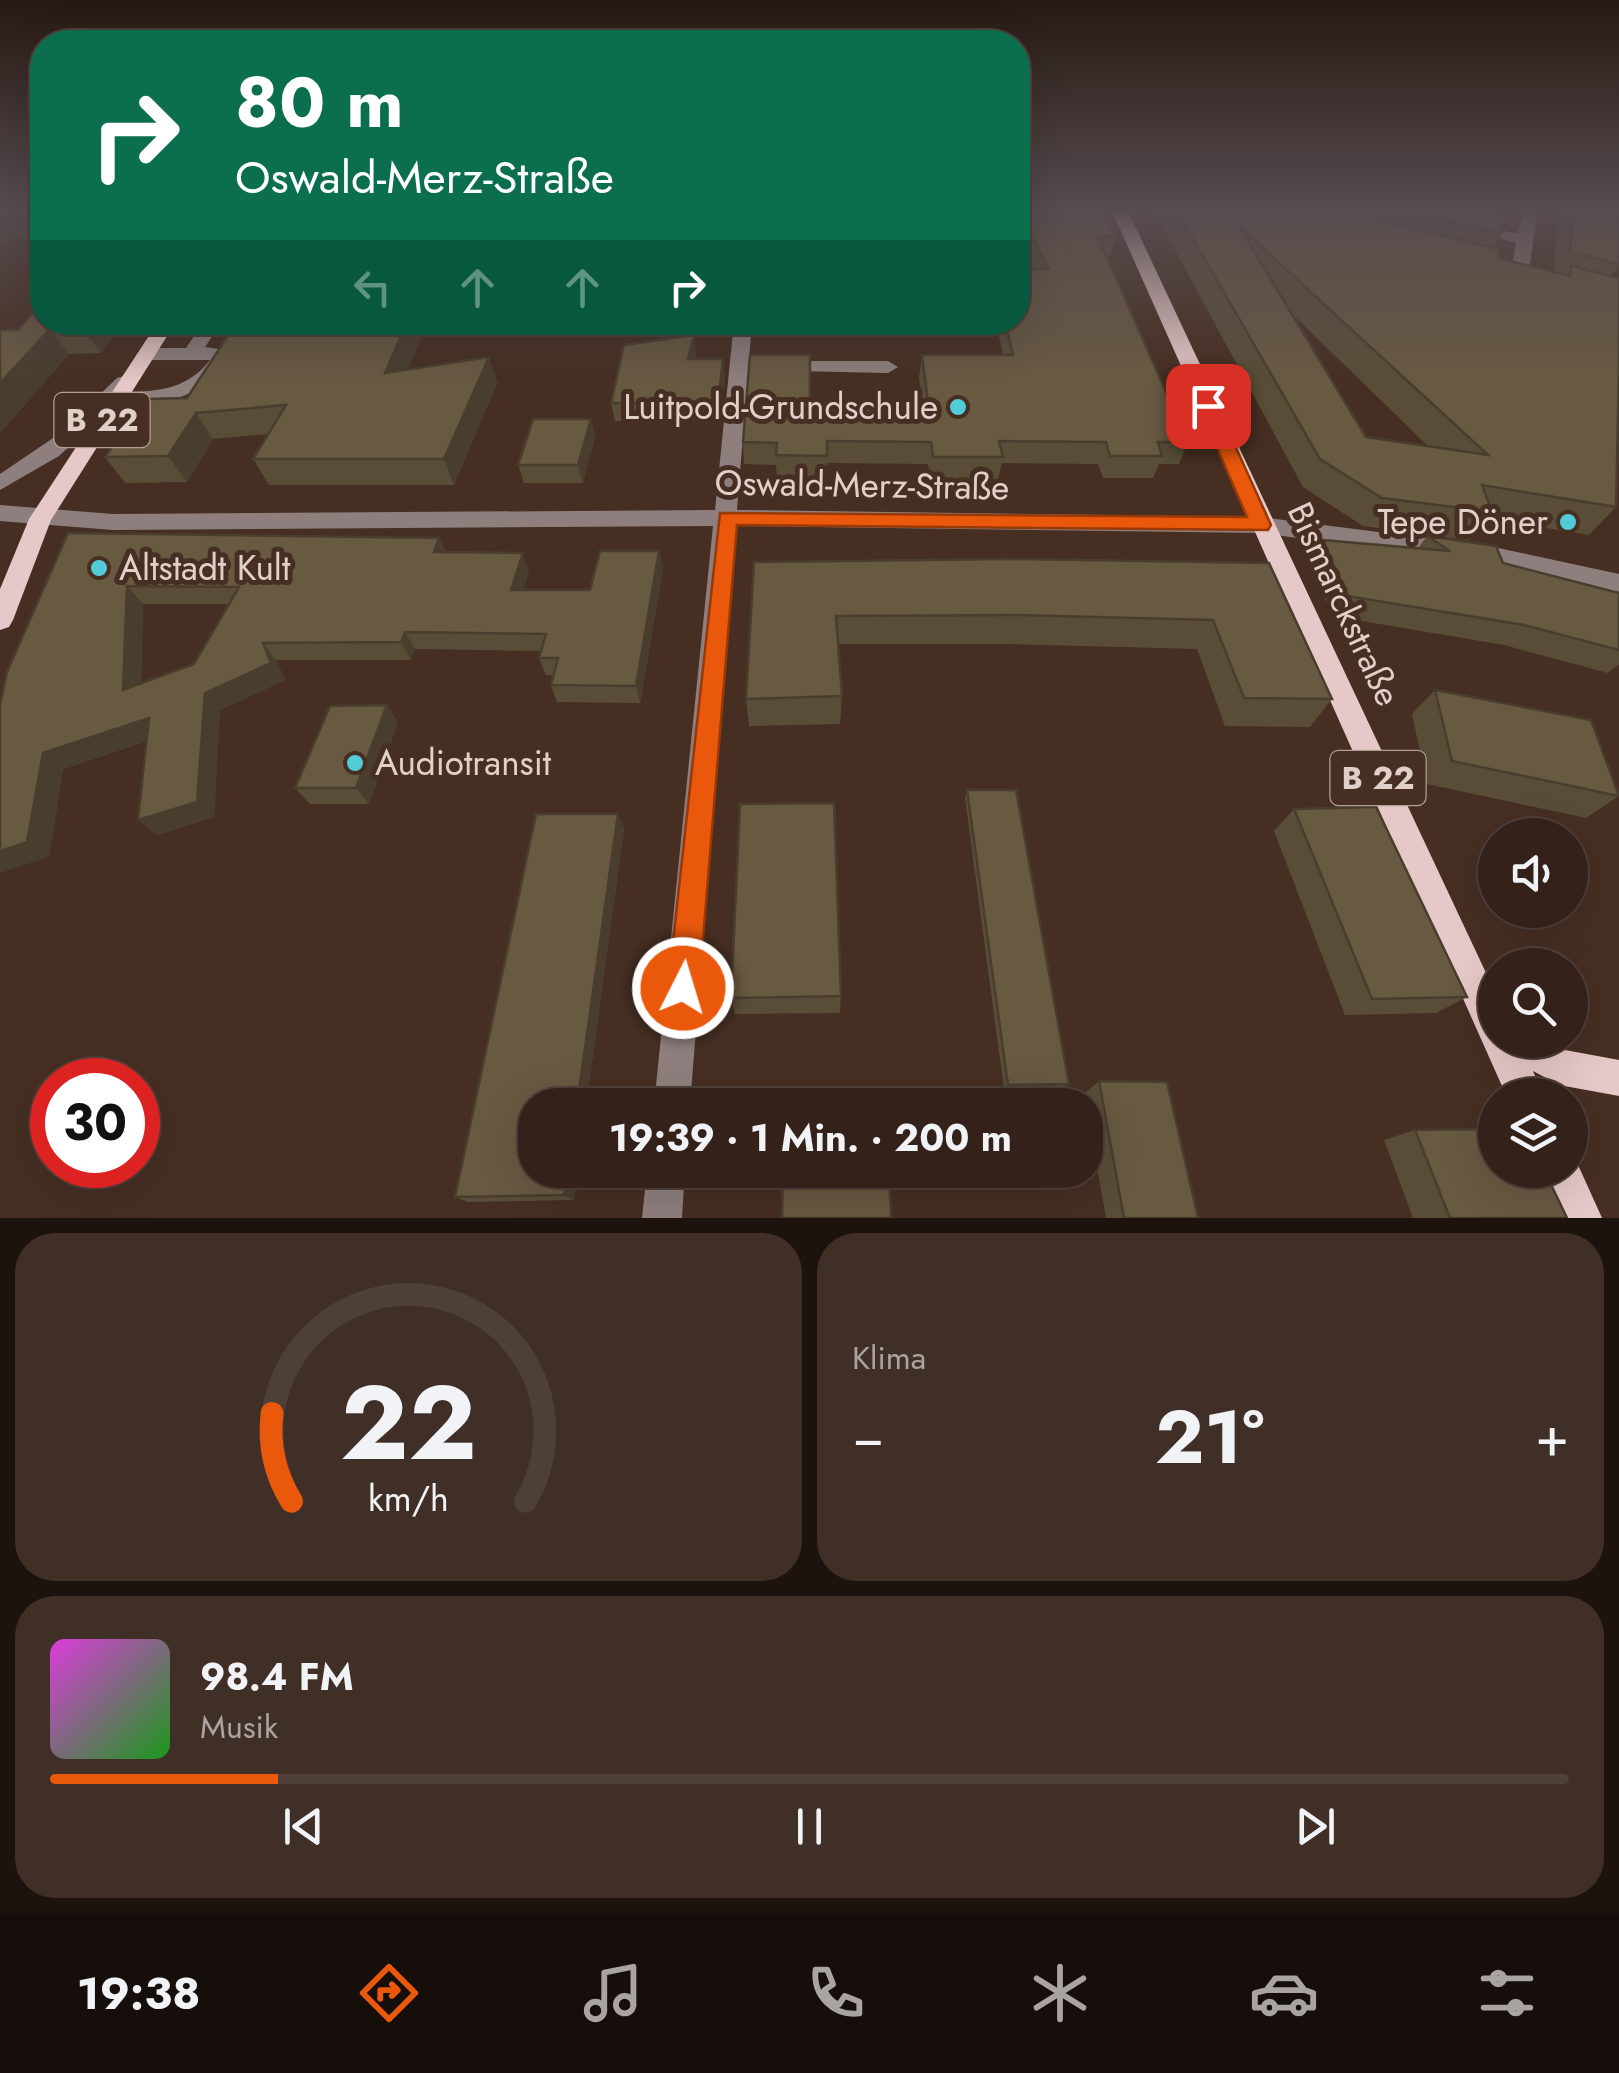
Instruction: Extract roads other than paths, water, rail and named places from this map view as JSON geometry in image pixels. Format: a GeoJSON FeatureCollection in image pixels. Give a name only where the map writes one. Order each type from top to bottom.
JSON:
{"type":"FeatureCollection","features":[{"type":"Feature","properties":{"kind":"main road","name":"Bismarckstraße"},"geometry":{"type":"LineString","coordinates":[[1146,268],[1478,993]]}},
{"type":"Feature","properties":{"kind":"main road","name":"B 22"},"geometry":{"type":"LineString","coordinates":[[0,620],[40,519],[158,335]]}},
{"type":"Feature","properties":{"kind":"main road"},"geometry":{"type":"LineString","coordinates":[[1545,1058],[1559,1067],[1619,1078]]}},
{"type":"Feature","properties":{"kind":"main road"},"geometry":{"type":"LineString","coordinates":[[1568,1188],[1582,1218]]}},
{"type":"Feature","properties":{"kind":"street"},"geometry":{"type":"LineString","coordinates":[[1519,277],[1520,268]]}},
{"type":"Feature","properties":{"kind":"street"},"geometry":{"type":"LineString","coordinates":[[1500,273],[1542,282]]}},
{"type":"Feature","properties":{"kind":"street"},"geometry":{"type":"LineString","coordinates":[[192,353],[204,335]]}},
{"type":"Feature","properties":{"kind":"street"},"geometry":{"type":"LineString","coordinates":[[674,1088],[742,335]]}},
{"type":"Feature","properties":{"kind":"street"},"geometry":{"type":"LineString","coordinates":[[116,398],[162,397],[207,381],[222,358],[192,353],[144,354]]}},
{"type":"Feature","properties":{"kind":"street"},"geometry":{"type":"LineString","coordinates":[[802,367],[888,367]]}},
{"type":"Feature","properties":{"kind":"street"},"geometry":{"type":"LineString","coordinates":[[0,483],[38,464],[70,440],[130,374]]}},
{"type":"Feature","properties":{"kind":"street","name":"Oswald-Merz-Straße"},"geometry":{"type":"LineString","coordinates":[[0,513],[40,519],[727,518],[1261,525],[1489,555],[1619,583]]}},
{"type":"Feature","properties":{"kind":"street"},"geometry":{"type":"LineString","coordinates":[[662,1218],[664,1188]]}},
{"type":"Feature","properties":{"kind":"place","name":"Luitpold-Grundschule"},"geometry":{"type":"Point","coordinates":[958,407]}},
{"type":"Feature","properties":{"kind":"place","name":"Tepe Döner"},"geometry":{"type":"Point","coordinates":[1568,522]}},
{"type":"Feature","properties":{"kind":"place","name":"Altstadt Kult"},"geometry":{"type":"Point","coordinates":[99,568]}},
{"type":"Feature","properties":{"kind":"place","name":"Audiotransit"},"geometry":{"type":"Point","coordinates":[355,763]}}]}
